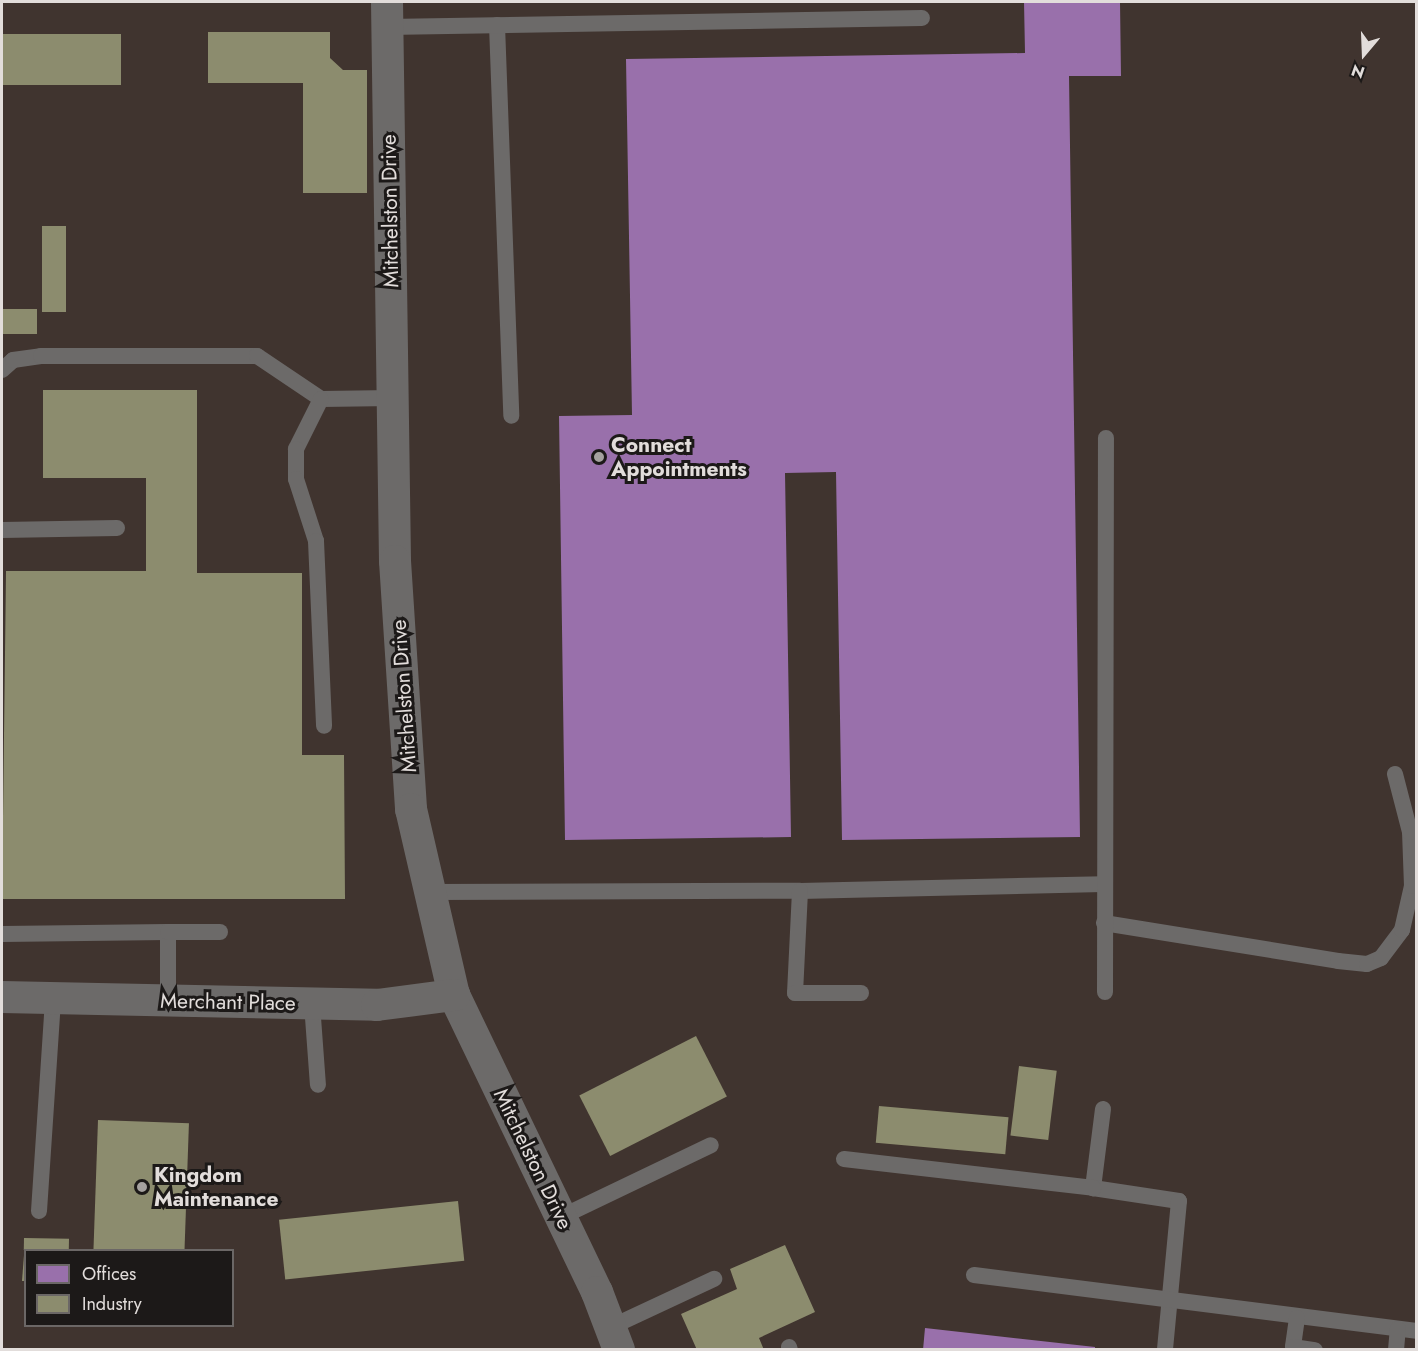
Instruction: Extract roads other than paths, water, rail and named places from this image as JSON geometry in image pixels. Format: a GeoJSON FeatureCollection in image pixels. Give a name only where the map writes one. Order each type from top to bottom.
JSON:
{"type":"FeatureCollection","features":[{"type":"Feature","properties":{"kind":"street","name":"Mitchelston Drive"},"geometry":{"type":"LineString","coordinates":[[387,14],[395,561],[411,809],[454,995],[561,1217],[615,1338]]}},
{"type":"Feature","properties":{"kind":"street","name":"Merchant Place"},"geometry":{"type":"LineString","coordinates":[[2,997],[377,1005],[454,995]]}},
{"type":"Feature","properties":{"kind":"lane"},"geometry":{"type":"LineString","coordinates":[[387,14],[497,25],[922,18]]}},
{"type":"Feature","properties":{"kind":"lane"},"geometry":{"type":"LineString","coordinates":[[497,25],[511,416]]}},
{"type":"Feature","properties":{"kind":"lane"},"geometry":{"type":"LineString","coordinates":[[2,370],[13,360],[41,356],[257,356],[321,399],[393,399]]}},
{"type":"Feature","properties":{"kind":"lane"},"geometry":{"type":"LineString","coordinates":[[321,399],[296,449],[296,479],[316,541],[324,726]]}},
{"type":"Feature","properties":{"kind":"lane"},"geometry":{"type":"LineString","coordinates":[[1105,992],[1103,884],[1106,438]]}},
{"type":"Feature","properties":{"kind":"lane"},"geometry":{"type":"LineString","coordinates":[[2,530],[117,528]]}},
{"type":"Feature","properties":{"kind":"lane"},"geometry":{"type":"LineString","coordinates":[[1104,923],[1338,961],[1367,964],[1381,958],[1402,930],[1412,886],[1410,832],[1395,774]]}},
{"type":"Feature","properties":{"kind":"lane"},"geometry":{"type":"LineString","coordinates":[[430,892],[800,891],[1103,884]]}},
{"type":"Feature","properties":{"kind":"lane"},"geometry":{"type":"LineString","coordinates":[[800,891],[795,993],[861,993]]}},
{"type":"Feature","properties":{"kind":"lane"},"geometry":{"type":"LineString","coordinates":[[168,932],[168,1000]]}},
{"type":"Feature","properties":{"kind":"lane"},"geometry":{"type":"LineString","coordinates":[[2,934],[220,932]]}},
{"type":"Feature","properties":{"kind":"lane"},"geometry":{"type":"LineString","coordinates":[[39,1210],[53,998]]}},
{"type":"Feature","properties":{"kind":"lane"},"geometry":{"type":"LineString","coordinates":[[312,1004],[318,1085]]}},
{"type":"Feature","properties":{"kind":"lane"},"geometry":{"type":"LineString","coordinates":[[1094,1188],[1103,1109]]}},
{"type":"Feature","properties":{"kind":"lane"},"geometry":{"type":"LineString","coordinates":[[561,1217],[711,1145]]}},
{"type":"Feature","properties":{"kind":"lane"},"geometry":{"type":"LineString","coordinates":[[844,1159],[1179,1200],[1166,1350]]}},
{"type":"Feature","properties":{"kind":"lane"},"geometry":{"type":"LineString","coordinates":[[974,1275],[1171,1299],[1297,1318],[1416,1331]]}},
{"type":"Feature","properties":{"kind":"lane"},"geometry":{"type":"LineString","coordinates":[[615,1338],[714,1279]]}},
{"type":"Feature","properties":{"kind":"lane"},"geometry":{"type":"LineString","coordinates":[[1297,1318],[1293,1347],[1315,1350]]}},
{"type":"Feature","properties":{"kind":"lane"},"geometry":{"type":"LineString","coordinates":[[1396,1350],[1398,1329]]}},
{"type":"Feature","properties":{"kind":"place","name":"Connect Appointments"},"geometry":{"type":"Point","coordinates":[599,457]}},
{"type":"Feature","properties":{"kind":"place","name":"Kingdom Maintenance"},"geometry":{"type":"Point","coordinates":[142,1187]}}]}
